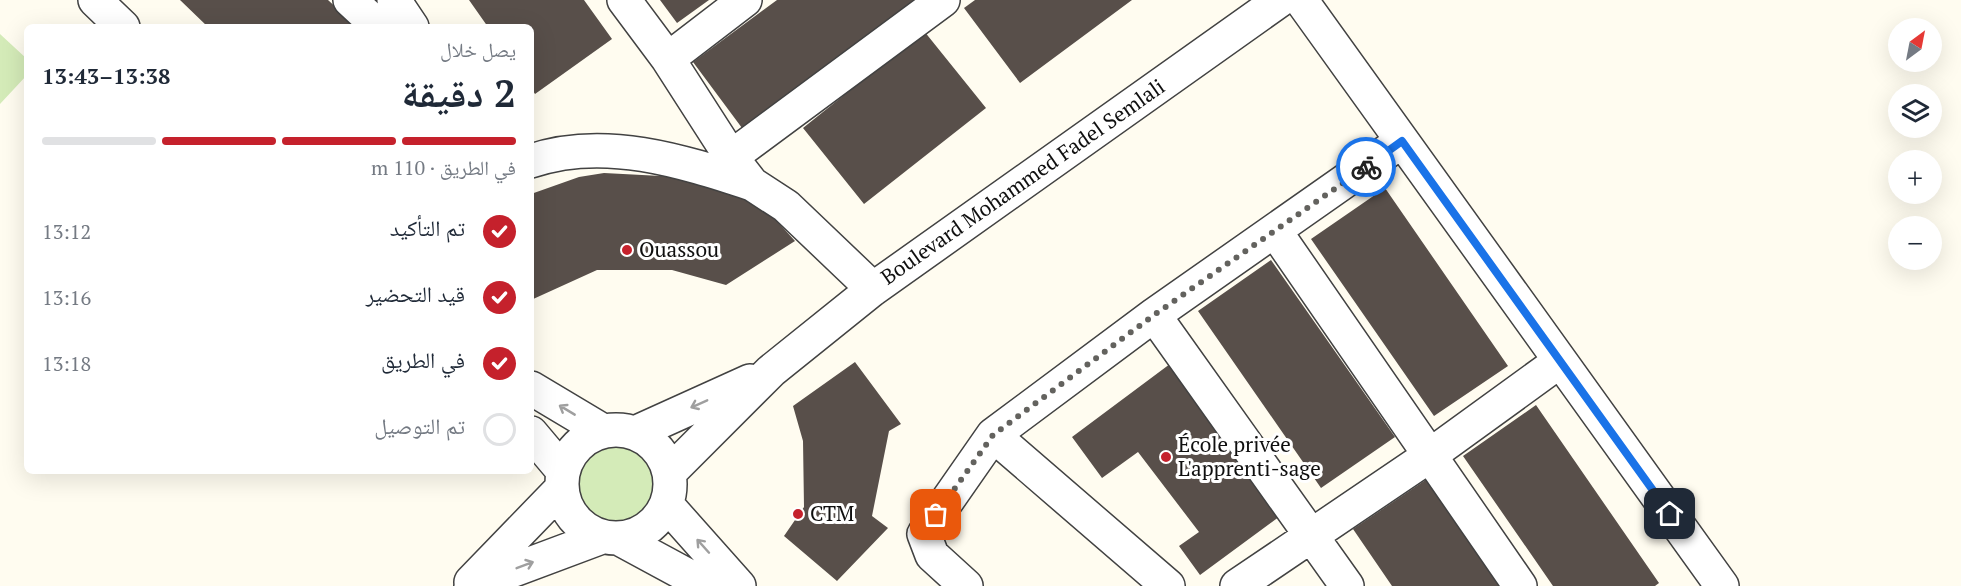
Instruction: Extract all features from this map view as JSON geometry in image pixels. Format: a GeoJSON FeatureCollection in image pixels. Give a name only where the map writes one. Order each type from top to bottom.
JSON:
{"type":"FeatureCollection","features":[{"type":"Feature","properties":{"kind":"street"},"geometry":{"type":"LineString","coordinates":[[350,0],[376,24]]}},
{"type":"Feature","properties":{"kind":"street"},"geometry":{"type":"LineString","coordinates":[[394,0],[409,24]]}},
{"type":"Feature","properties":{"kind":"street"},"geometry":{"type":"LineString","coordinates":[[624,0],[668,59],[730,157],[752,184]]}},
{"type":"Feature","properties":{"kind":"street"},"geometry":{"type":"LineString","coordinates":[[668,59],[745,0]]}},
{"type":"Feature","properties":{"kind":"street"},"geometry":{"type":"LineString","coordinates":[[730,157],[943,0]]}},
{"type":"Feature","properties":{"kind":"street","name":"Boulevard Mohammed Fadel Semlali"},"geometry":{"type":"LineString","coordinates":[[670,472],[771,371],[873,289],[1281,0]]}},
{"type":"Feature","properties":{"kind":"street"},"geometry":{"type":"LineString","coordinates":[[1301,0],[1560,362],[1709,581]]}},
{"type":"Feature","properties":{"kind":"street"},"geometry":{"type":"LineString","coordinates":[[100,2],[120,24]]}},
{"type":"Feature","properties":{"kind":"street"},"geometry":{"type":"LineString","coordinates":[[966,586],[932,555],[924,534],[993,435],[1154,315],[1402,141]]}},
{"type":"Feature","properties":{"kind":"street"},"geometry":{"type":"LineString","coordinates":[[534,160],[555,153],[598,151],[646,154],[752,184],[786,206],[873,289]]}},
{"type":"Feature","properties":{"kind":"street"},"geometry":{"type":"LineString","coordinates":[[1275,231],[1428,456],[1520,586]]}},
{"type":"Feature","properties":{"kind":"street"},"geometry":{"type":"LineString","coordinates":[[1154,315],[1347,586]]}},
{"type":"Feature","properties":{"kind":"street"},"geometry":{"type":"LineString","coordinates":[[1237,586],[1428,456],[1560,362]]}},
{"type":"Feature","properties":{"kind":"street","name":"Boulevard Mohammed Fadel Semlali"},"geometry":{"type":"LineString","coordinates":[[635,433],[771,371]]}},
{"type":"Feature","properties":{"kind":"street"},"geometry":{"type":"LineString","coordinates":[[534,390],[603,431]]}},
{"type":"Feature","properties":{"kind":"street"},"geometry":{"type":"LineString","coordinates":[[619,429],[635,433],[657,448],[670,472],[671,489],[667,505],[648,529],[635,536],[611,538],[469,586],[562,480],[569,457],[577,446],[589,437],[603,431],[619,429]]}},
{"type":"Feature","properties":{"kind":"street"},"geometry":{"type":"LineString","coordinates":[[993,435],[1168,586]]}},
{"type":"Feature","properties":{"kind":"street"},"geometry":{"type":"LineString","coordinates":[[534,438],[562,480],[566,504],[574,519],[587,530],[611,538],[707,586]]}},
{"type":"Feature","properties":{"kind":"street"},"geometry":{"type":"LineString","coordinates":[[667,505],[739,586]]}},
{"type":"Feature","properties":{"kind":"green space"},"geometry":{"type":"Polygon","coordinates":[[[0,34],[24,56],[24,78],[0,104],[0,34]]]}},
{"type":"Feature","properties":{"kind":"green space"},"geometry":{"type":"Polygon","coordinates":[[[615,442],[631,445],[644,454],[653,467],[656,483],[653,499],[644,512],[631,521],[615,524],[599,521],[586,512],[577,499],[574,483],[577,467],[586,454],[599,445],[615,442]]]}},
{"type":"Feature","properties":{"kind":"building"},"geometry":{"type":"Polygon","coordinates":[[[180,0],[328,0],[354,24],[205,24],[180,0]]]}},
{"type":"Feature","properties":{"kind":"building"},"geometry":{"type":"Polygon","coordinates":[[[469,0],[584,0],[612,39],[535,94],[534,24],[486,24],[469,0]]]}},
{"type":"Feature","properties":{"kind":"building"},"geometry":{"type":"Polygon","coordinates":[[[660,0],[709,0],[677,23],[660,0]]]}},
{"type":"Feature","properties":{"kind":"building"},"geometry":{"type":"Polygon","coordinates":[[[777,0],[915,0],[742,128],[693,62],[777,0]]]}},
{"type":"Feature","properties":{"kind":"building"},"geometry":{"type":"Polygon","coordinates":[[[975,0],[1132,0],[1020,83],[964,8],[975,0]]]}},
{"type":"Feature","properties":{"kind":"building"},"geometry":{"type":"Polygon","coordinates":[[[924,31],[986,108],[864,204],[803,128],[924,31]]]}},
{"type":"Feature","properties":{"kind":"building"},"geometry":{"type":"Polygon","coordinates":[[[604,173],[680,177],[733,190],[767,210],[795,241],[726,285],[672,270],[597,270],[534,299],[534,193],[579,177],[604,173]]]}},
{"type":"Feature","properties":{"kind":"building"},"geometry":{"type":"Polygon","coordinates":[[[1385,188],[1508,366],[1434,416],[1311,239],[1385,188]]]}},
{"type":"Feature","properties":{"kind":"building"},"geometry":{"type":"Polygon","coordinates":[[[1271,260],[1395,437],[1321,488],[1198,311],[1271,260]]]}},
{"type":"Feature","properties":{"kind":"building"},"geometry":{"type":"Polygon","coordinates":[[[1178,358],[1291,508],[1200,575],[1179,546],[1199,532],[1138,452],[1102,478],[1072,437],[1178,358]]]}},
{"type":"Feature","properties":{"kind":"building"},"geometry":{"type":"Polygon","coordinates":[[[855,362],[901,424],[889,431],[872,516],[888,528],[837,581],[784,536],[804,507],[803,441],[793,406],[855,362]]]}},
{"type":"Feature","properties":{"kind":"building"},"geometry":{"type":"Polygon","coordinates":[[[1536,405],[1659,583],[1655,586],[1553,586],[1463,456],[1536,405]]]}},
{"type":"Feature","properties":{"kind":"building"},"geometry":{"type":"Polygon","coordinates":[[[1427,479],[1501,586],[1392,586],[1353,529],[1427,479]]]}},
{"type":"Feature","properties":{"kind":"way so far"},"geometry":{"type":"LineString","coordinates":[[936,515],[993,435],[1154,315],[1366,167]]}},
{"type":"Feature","properties":{"kind":"place","name":"Ouassou"},"geometry":{"type":"Point","coordinates":[627,250]}},
{"type":"Feature","properties":{"kind":"place","name":"École privée L'apprenti-sage"},"geometry":{"type":"Point","coordinates":[1166,457]}},
{"type":"Feature","properties":{"kind":"place","name":"CTM"},"geometry":{"type":"Point","coordinates":[798,514]}},
{"type":"Feature","properties":{"kind":"route"},"geometry":{"type":"LineString","coordinates":[[1366,167],[1402,141],[1670,514]]}}]}
